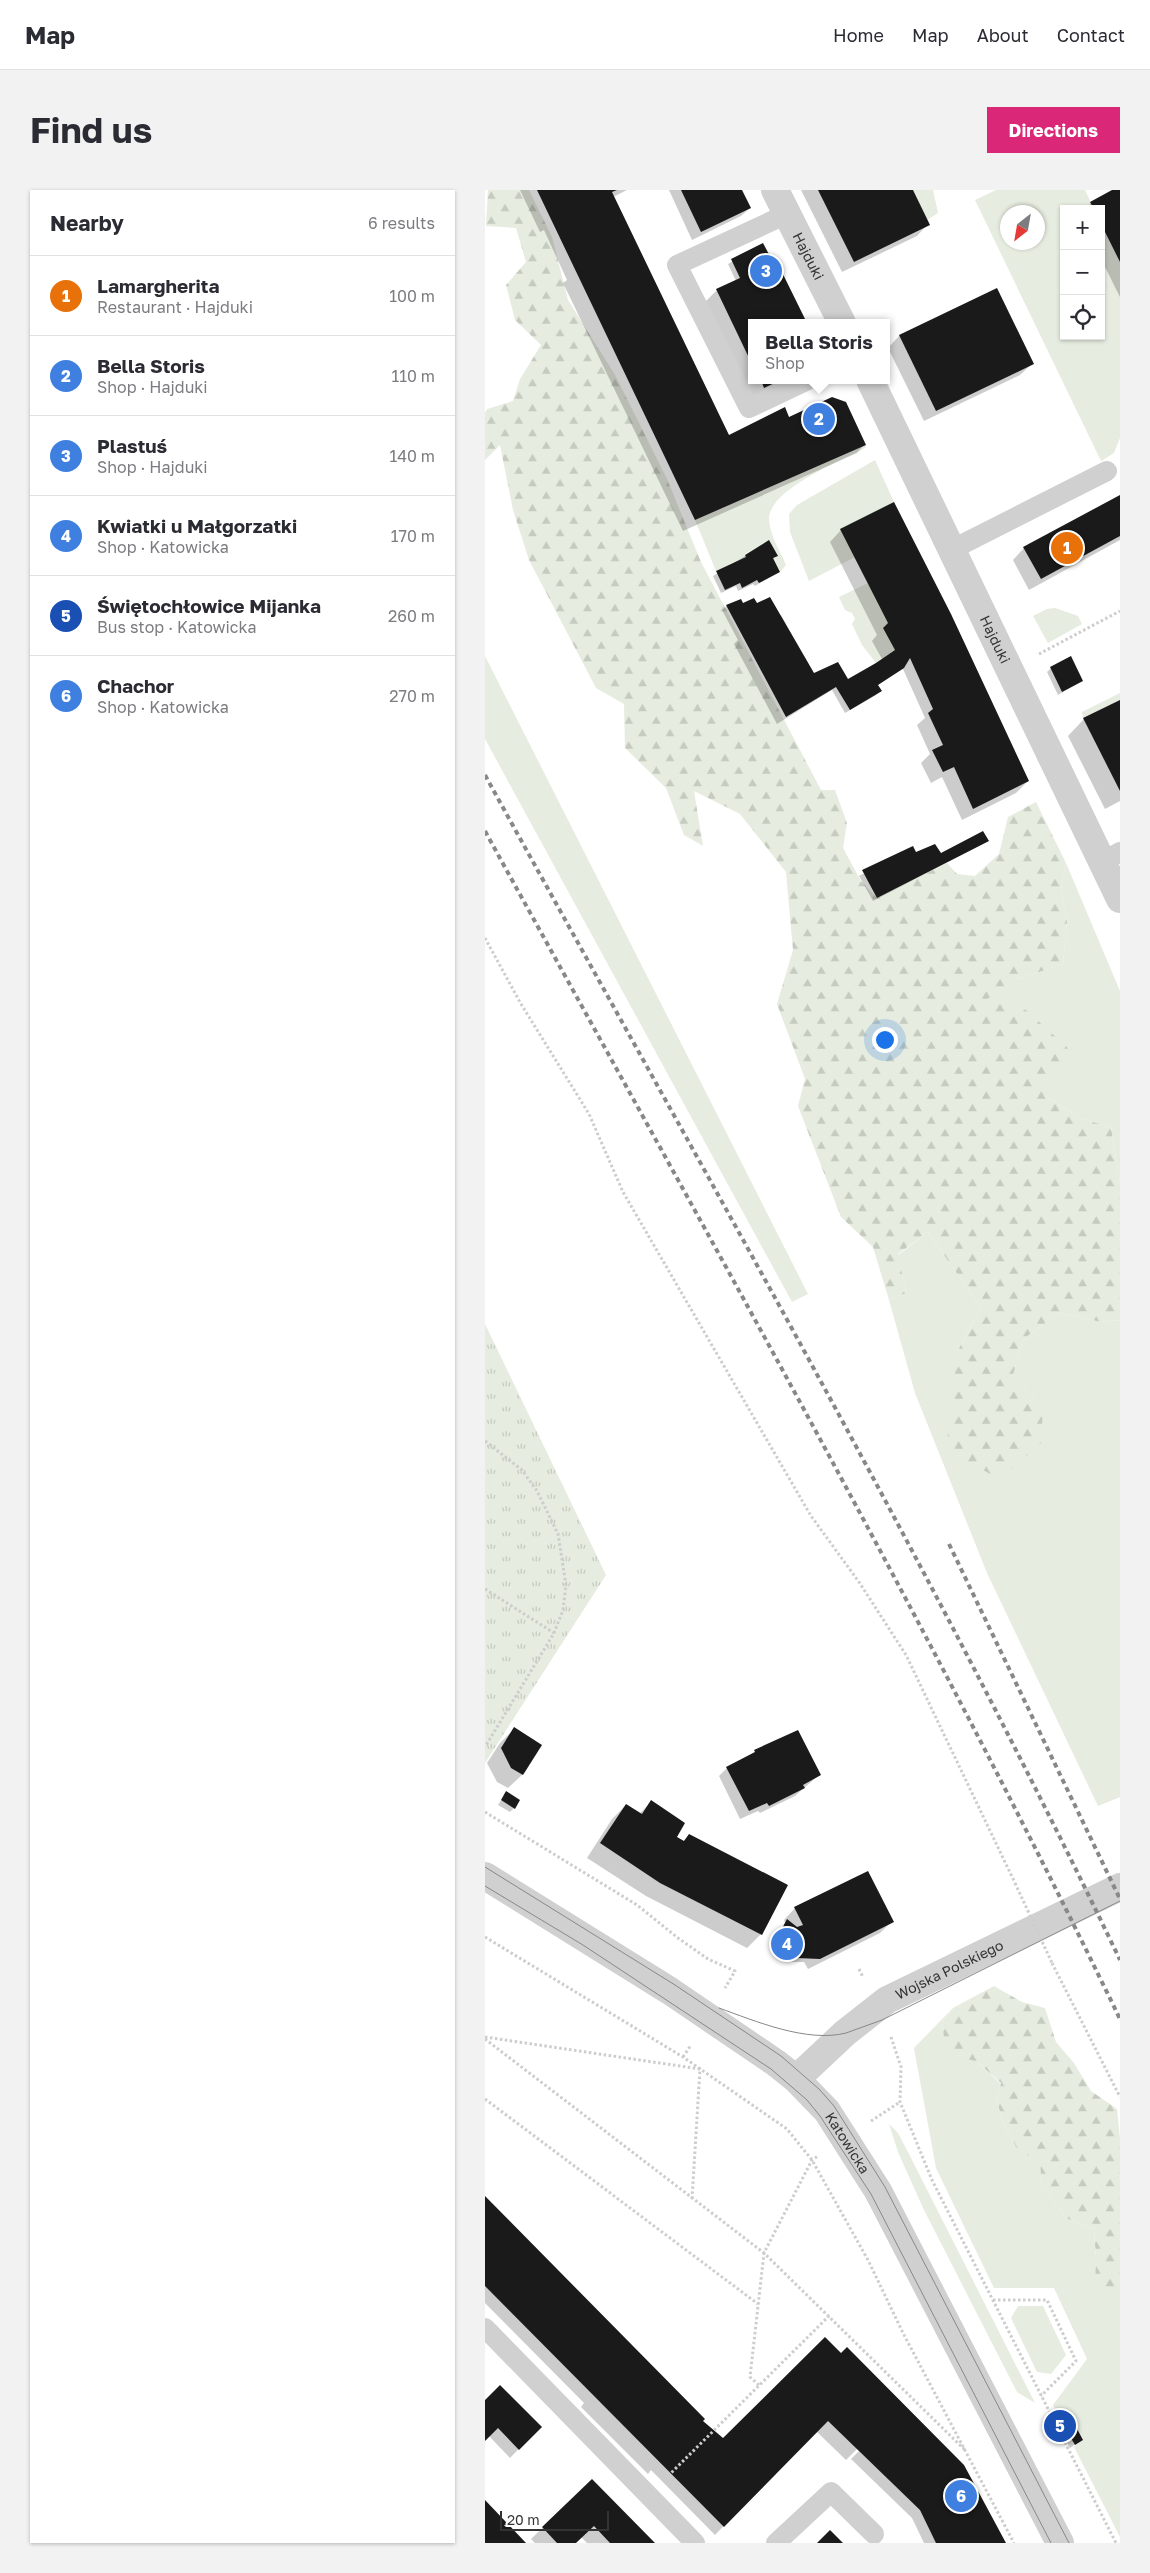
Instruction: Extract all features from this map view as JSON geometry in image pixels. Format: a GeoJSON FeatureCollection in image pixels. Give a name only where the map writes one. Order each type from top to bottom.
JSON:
{"type":"FeatureCollection","features":[{"type":"Feature","properties":{"kind":"street","name":"Hajduki"},"geometry":{"type":"LineString","coordinates":[[781,202],[839,319]]}},
{"type":"Feature","properties":{"kind":"street","name":"Hajduki"},"geometry":{"type":"LineString","coordinates":[[872,384],[951,550],[1111,857],[1120,899]]}},
{"type":"Feature","properties":{"kind":"street","name":"Katowicka"},"geometry":{"type":"LineString","coordinates":[[485,1876],[686,2001],[757,2048],[796,2078],[827,2111],[870,2177],[1060,2543]]}},
{"type":"Feature","properties":{"kind":"street","name":"Wojska Polskiego"},"geometry":{"type":"LineString","coordinates":[[796,2078],[876,2007],[980,1953],[1120,1887]]}},
{"type":"Feature","properties":{"kind":"lane"},"geometry":{"type":"LineString","coordinates":[[781,202],[677,265],[749,408],[800,384]]}},
{"type":"Feature","properties":{"kind":"lane"},"geometry":{"type":"LineString","coordinates":[[951,550],[1107,470]]}},
{"type":"Feature","properties":{"kind":"lane"},"geometry":{"type":"LineString","coordinates":[[485,2328],[695,2543]]}},
{"type":"Feature","properties":{"kind":"lane"},"geometry":{"type":"LineString","coordinates":[[776,2543],[831,2492],[874,2534]]}},
{"type":"Feature","properties":{"kind":"path"},"geometry":{"type":"LineString","coordinates":[[1036,655],[1120,611]]}},
{"type":"Feature","properties":{"kind":"path"},"geometry":{"type":"LineString","coordinates":[[485,938],[521,1004],[589,1114],[623,1192],[811,1516],[859,1582],[906,1655],[1053,1963],[1120,2097]]}},
{"type":"Feature","properties":{"kind":"path"},"geometry":{"type":"LineString","coordinates":[[485,1441],[522,1470],[537,1491],[558,1534],[566,1585],[563,1610],[554,1633],[485,1747]]}},
{"type":"Feature","properties":{"kind":"path"},"geometry":{"type":"LineString","coordinates":[[485,1590],[554,1633]]}},
{"type":"Feature","properties":{"kind":"path"},"geometry":{"type":"LineString","coordinates":[[485,1812],[637,1905],[678,1938],[708,1958],[735,1971]]}},
{"type":"Feature","properties":{"kind":"path"},"geometry":{"type":"LineString","coordinates":[[485,1937],[700,2069],[787,2129],[812,2160],[868,2260],[903,2333],[1014,2543]]}},
{"type":"Feature","properties":{"kind":"path"},"geometry":{"type":"LineString","coordinates":[[859,1968],[893,2040],[901,2067],[900,2102],[932,2180],[1116,2543]]}},
{"type":"Feature","properties":{"kind":"path"},"geometry":{"type":"LineString","coordinates":[[485,2038],[700,2069]]}},
{"type":"Feature","properties":{"kind":"path"},"geometry":{"type":"LineString","coordinates":[[485,2038],[692,2200],[764,2253],[969,2455]]}},
{"type":"Feature","properties":{"kind":"path"},"geometry":{"type":"LineString","coordinates":[[692,2200],[700,2069]]}},
{"type":"Feature","properties":{"kind":"path"},"geometry":{"type":"LineString","coordinates":[[485,2099],[758,2305]]}},
{"type":"Feature","properties":{"kind":"path"},"geometry":{"type":"LineString","coordinates":[[759,2385],[750,2377],[764,2253],[812,2160]]}},
{"type":"Feature","properties":{"kind":"path"},"geometry":{"type":"LineString","coordinates":[[992,2300],[1047,2300],[1076,2361],[1041,2396]]}},
{"type":"Feature","properties":{"kind":"path"},"geometry":{"type":"LineString","coordinates":[[648,2495],[829,2316]]}},
{"type":"Feature","properties":{"kind":"green space"},"geometry":{"type":"Polygon","coordinates":[[[488,190],[529,190],[552,237],[568,300],[615,375],[667,479],[701,562],[821,790],[835,790],[847,823],[843,848],[861,881],[877,898],[947,863],[957,874],[975,876],[999,854],[1008,817],[1036,802],[1066,863],[1061,889],[1067,921],[1063,964],[1018,979],[984,1001],[1026,1010],[1068,1048],[1045,1096],[1082,1119],[1111,1127],[1120,1183],[1120,1320],[1101,1322],[1060,1313],[1023,1339],[1013,1375],[1043,1408],[1041,1443],[1000,1479],[946,1451],[957,1352],[981,1308],[928,1232],[898,1254],[906,1293],[889,1300],[873,1247],[841,1217],[798,1106],[805,1079],[777,1004],[793,950],[786,872],[740,814],[694,791],[703,846],[684,835],[666,788],[625,748],[624,704],[596,688],[529,560],[513,510],[500,445],[485,460],[485,413],[487,409],[513,401],[520,379],[541,345],[515,320],[506,285],[526,262],[516,228],[486,226],[488,190]]]}},
{"type":"Feature","properties":{"kind":"green space"},"geometry":{"type":"Polygon","coordinates":[[[913,190],[933,190],[938,213],[927,220],[913,190]]]}},
{"type":"Feature","properties":{"kind":"green space"},"geometry":{"type":"Polygon","coordinates":[[[996,190],[1085,190],[1092,205],[1060,205],[1060,340],[1105,340],[1105,232],[1120,262],[1120,438],[1114,453],[1101,461],[975,200],[996,190]]]}},
{"type":"Feature","properties":{"kind":"green space"},"geometry":{"type":"Polygon","coordinates":[[[866,445],[865,448],[808,477],[781,497],[772,507],[769,524],[786,565],[780,572],[773,558],[777,556],[769,541],[745,554],[746,557],[716,571],[695,520],[866,445]]]}},
{"type":"Feature","properties":{"kind":"green space"},"geometry":{"type":"Polygon","coordinates":[[[875,460],[894,502],[855,557],[809,581],[790,532],[789,514],[797,505],[875,460]]]}},
{"type":"Feature","properties":{"kind":"green space"},"geometry":{"type":"Polygon","coordinates":[[[868,583],[888,623],[883,628],[895,650],[876,663],[862,645],[852,624],[855,619],[852,613],[845,610],[839,597],[868,583]]]}},
{"type":"Feature","properties":{"kind":"green space"},"geometry":{"type":"Polygon","coordinates":[[[1055,608],[1078,616],[1082,624],[1048,643],[1033,616],[1047,609],[1055,608]]]}},
{"type":"Feature","properties":{"kind":"green space"},"geometry":{"type":"Polygon","coordinates":[[[485,656],[808,1294],[792,1302],[485,739],[485,656]]]}},
{"type":"Feature","properties":{"kind":"green space"},"geometry":{"type":"Polygon","coordinates":[[[1120,693],[1120,700],[1083,718],[1082,712],[1120,693]]]}},
{"type":"Feature","properties":{"kind":"green space"},"geometry":{"type":"Polygon","coordinates":[[[1066,863],[1120,991],[1120,1183],[1111,1127],[1082,1119],[1045,1096],[983,1001],[1018,979],[1063,964],[1067,921],[1061,889],[1066,863]]]}},
{"type":"Feature","properties":{"kind":"green space"},"geometry":{"type":"Polygon","coordinates":[[[928,1232],[981,1308],[957,1352],[1043,1408],[1013,1375],[1023,1339],[1060,1313],[1101,1322],[1120,1320],[1120,1797],[1098,1806],[987,1573],[915,1393],[889,1300],[906,1293],[898,1255],[928,1232]]]}},
{"type":"Feature","properties":{"kind":"green space"},"geometry":{"type":"Polygon","coordinates":[[[485,1324],[606,1575],[485,1763],[485,1324]]]}},
{"type":"Feature","properties":{"kind":"green space"},"geometry":{"type":"Polygon","coordinates":[[[994,1986],[1022,2002],[1045,2008],[1056,2042],[1074,2063],[1091,2091],[1117,2109],[1120,2138],[1120,2294],[1115,2290],[1101,2297],[1095,2287],[1094,2229],[1068,2219],[1042,2187],[1040,2164],[1016,2147],[1002,2120],[997,2100],[1001,2083],[976,2061],[952,2056],[944,2038],[942,2022],[953,2008],[994,1986]]]}},
{"type":"Feature","properties":{"kind":"green space"},"geometry":{"type":"Polygon","coordinates":[[[953,2008],[942,2022],[944,2038],[976,2061],[1001,2084],[997,2100],[1002,2120],[1016,2147],[1040,2164],[1042,2187],[1068,2219],[1094,2229],[1096,2258],[1120,2294],[1120,2537],[1074,2447],[1083,2439],[1074,2423],[1065,2428],[1053,2405],[1087,2359],[1054,2288],[994,2288],[936,2168],[914,2048],[953,2008]]]}},
{"type":"Feature","properties":{"kind":"green space"},"geometry":{"type":"Polygon","coordinates":[[[889,2124],[898,2133],[1035,2403],[1017,2392],[923,2208],[898,2152],[889,2124]]]}},
{"type":"Feature","properties":{"kind":"green space"},"geometry":{"type":"Polygon","coordinates":[[[1018,2306],[1043,2306],[1066,2355],[1051,2374],[1037,2372],[1011,2318],[1018,2306]]]}},
{"type":"Feature","properties":{"kind":"building"},"geometry":{"type":"Polygon","coordinates":[[[537,190],[617,190],[612,192],[729,435],[785,407],[789,417],[832,397],[846,402],[866,445],[695,520],[537,190]]]}},
{"type":"Feature","properties":{"kind":"building"},"geometry":{"type":"Polygon","coordinates":[[[681,190],[742,190],[751,208],[701,232],[681,190]]]}},
{"type":"Feature","properties":{"kind":"building"},"geometry":{"type":"Polygon","coordinates":[[[818,190],[913,190],[930,225],[854,262],[818,190]]]}},
{"type":"Feature","properties":{"kind":"building"},"geometry":{"type":"Polygon","coordinates":[[[1112,190],[1120,190],[1120,262],[1105,232],[1105,205],[1092,205],[1090,202],[1112,190]]]}},
{"type":"Feature","properties":{"kind":"building"},"geometry":{"type":"Polygon","coordinates":[[[763,243],[773,262],[776,260],[805,319],[748,319],[748,356],[716,289],[740,278],[731,259],[763,243]]]}},
{"type":"Feature","properties":{"kind":"building"},"geometry":{"type":"Polygon","coordinates":[[[997,288],[1034,364],[936,411],[899,335],[997,288]]]}},
{"type":"Feature","properties":{"kind":"building"},"geometry":{"type":"Polygon","coordinates":[[[762,384],[772,384],[764,388],[762,384]]]}},
{"type":"Feature","properties":{"kind":"building"},"geometry":{"type":"Polygon","coordinates":[[[1120,495],[1120,536],[1041,579],[1023,547],[1120,495]]]}},
{"type":"Feature","properties":{"kind":"building"},"geometry":{"type":"Polygon","coordinates":[[[894,502],[951,614],[1029,781],[973,809],[954,767],[943,772],[932,750],[943,745],[928,713],[933,709],[910,658],[904,668],[878,685],[882,691],[850,710],[836,687],[786,717],[726,605],[741,599],[743,603],[754,598],[757,603],[770,597],[814,673],[838,662],[848,679],[876,663],[895,650],[883,628],[888,623],[840,529],[894,502]]]}},
{"type":"Feature","properties":{"kind":"building"},"geometry":{"type":"Polygon","coordinates":[[[769,540],[778,556],[773,558],[780,572],[759,583],[757,580],[742,588],[740,583],[725,590],[716,571],[746,557],[745,555],[769,540]]]}},
{"type":"Feature","properties":{"kind":"building"},"geometry":{"type":"Polygon","coordinates":[[[1071,656],[1083,681],[1062,692],[1050,667],[1071,656]]]}},
{"type":"Feature","properties":{"kind":"building"},"geometry":{"type":"Polygon","coordinates":[[[1120,700],[1120,791],[1083,718],[1120,700]]]}},
{"type":"Feature","properties":{"kind":"building"},"geometry":{"type":"Polygon","coordinates":[[[983,831],[989,841],[877,898],[862,870],[913,846],[916,852],[935,844],[941,853],[983,831]]]}},
{"type":"Feature","properties":{"kind":"building"},"geometry":{"type":"Polygon","coordinates":[[[514,1727],[542,1745],[523,1775],[511,1768],[501,1748],[514,1727]]]}},
{"type":"Feature","properties":{"kind":"building"},"geometry":{"type":"Polygon","coordinates":[[[798,1730],[821,1775],[803,1785],[805,1788],[769,1806],[767,1803],[749,1811],[726,1767],[755,1752],[754,1750],[798,1730]]]}},
{"type":"Feature","properties":{"kind":"building"},"geometry":{"type":"Polygon","coordinates":[[[506,1791],[520,1800],[515,1809],[501,1800],[506,1791]]]}},
{"type":"Feature","properties":{"kind":"building"},"geometry":{"type":"Polygon","coordinates":[[[651,1800],[685,1823],[677,1837],[684,1841],[689,1834],[788,1885],[762,1935],[660,1883],[600,1843],[626,1804],[642,1814],[651,1800]]]}},
{"type":"Feature","properties":{"kind":"building"},"geometry":{"type":"Polygon","coordinates":[[[868,1871],[894,1922],[820,1959],[797,1958],[773,1946],[787,1919],[797,1927],[803,1925],[794,1907],[868,1871]]]}},
{"type":"Feature","properties":{"kind":"building"},"geometry":{"type":"Polygon","coordinates":[[[485,2196],[705,2419],[703,2421],[723,2438],[825,2337],[841,2353],[847,2347],[964,2465],[1006,2543],[936,2543],[920,2510],[828,2421],[724,2527],[485,2286],[485,2196]]]}},
{"type":"Feature","properties":{"kind":"building"},"geometry":{"type":"Polygon","coordinates":[[[500,2385],[542,2427],[519,2450],[498,2428],[485,2441],[485,2400],[500,2385]]]}},
{"type":"Feature","properties":{"kind":"building"},"geometry":{"type":"Polygon","coordinates":[[[1074,2423],[1083,2440],[1075,2445],[1065,2428],[1074,2423]]]}},
{"type":"Feature","properties":{"kind":"building"},"geometry":{"type":"Polygon","coordinates":[[[592,2479],[655,2543],[610,2543],[594,2526],[576,2543],[557,2543],[542,2527],[592,2479]]]}},
{"type":"Feature","properties":{"kind":"building"},"geometry":{"type":"Polygon","coordinates":[[[485,2500],[526,2543],[485,2543],[485,2500]]]}},
{"type":"Feature","properties":{"kind":"building"},"geometry":{"type":"Polygon","coordinates":[[[830,2530],[843,2543],[817,2543],[830,2530]]]}},
{"type":"Feature","properties":{"kind":"tram line"},"geometry":{"type":"LineString","coordinates":[[485,1867],[675,1985],[781,2056],[819,2089],[834,2106],[885,2187],[1069,2543]]}},
{"type":"Feature","properties":{"kind":"tram line"},"geometry":{"type":"LineString","coordinates":[[485,1886],[583,1945],[771,2069],[807,2100],[820,2116],[871,2194],[1051,2543]]}},
{"type":"Feature","properties":{"kind":"tram line"},"geometry":{"type":"LineString","coordinates":[[719,2008],[798,2033],[815,2035],[846,2033],[882,2020],[1120,1901]]}},
{"type":"Feature","properties":{"kind":"railway"},"geometry":{"type":"LineString","coordinates":[[485,775],[730,1216],[891,1511],[1046,1809],[1120,1960]]}},
{"type":"Feature","properties":{"kind":"railway"},"geometry":{"type":"LineString","coordinates":[[485,831],[730,1274],[890,1569],[969,1718],[1120,2019]]}},
{"type":"Feature","properties":{"kind":"railway"},"geometry":{"type":"LineString","coordinates":[[949,1544],[1120,1899]]}},
{"type":"Feature","properties":{"kind":"place","name":"Plastuś"},"geometry":{"type":"Point","coordinates":[766,271]}},
{"type":"Feature","properties":{"kind":"place","name":"Bella Storis"},"geometry":{"type":"Point","coordinates":[819,419]}},
{"type":"Feature","properties":{"kind":"place","name":"Lamargherita"},"geometry":{"type":"Point","coordinates":[1067,548]}},
{"type":"Feature","properties":{"kind":"place","name":"Kwiatki u Małgorzatki"},"geometry":{"type":"Point","coordinates":[787,1944]}},
{"type":"Feature","properties":{"kind":"place","name":"Świętochłowice Mijanka"},"geometry":{"type":"Point","coordinates":[1060,2426]}},
{"type":"Feature","properties":{"kind":"place","name":"Chachor"},"geometry":{"type":"Point","coordinates":[961,2496]}}]}
